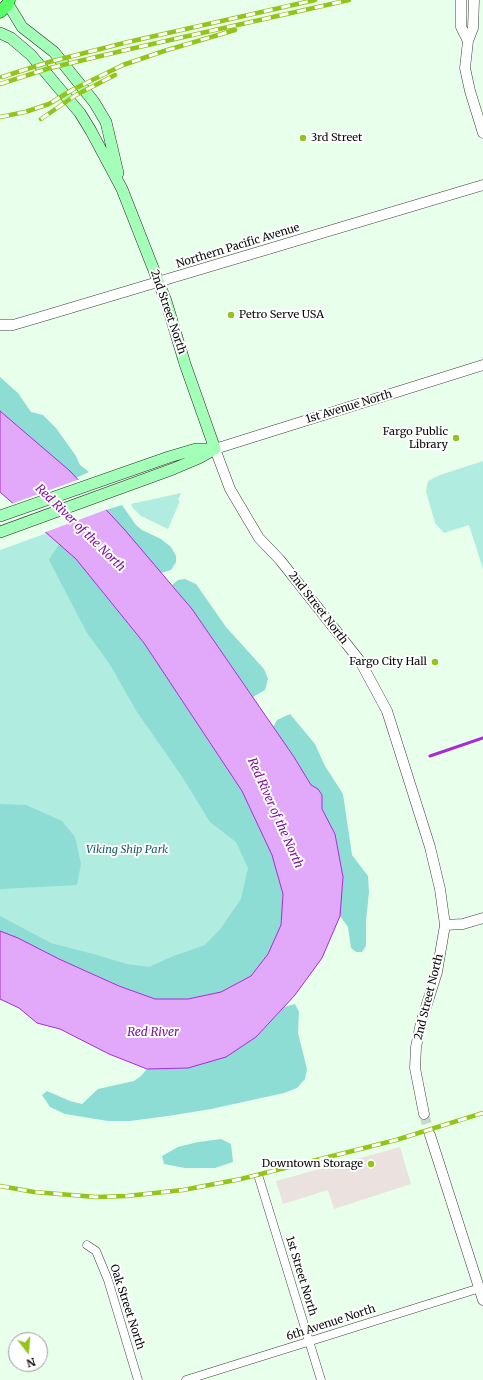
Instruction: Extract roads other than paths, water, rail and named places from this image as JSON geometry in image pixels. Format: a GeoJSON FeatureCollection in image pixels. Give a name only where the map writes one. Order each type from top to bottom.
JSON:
{"type":"FeatureCollection","features":[{"type":"Feature","properties":{"kind":"main road","name":"2nd Street North"},"geometry":{"type":"LineString","coordinates":[[6,5],[22,27],[54,52],[94,102],[106,122],[122,189]]}},
{"type":"Feature","properties":{"kind":"main road","name":"2nd Street North"},"geometry":{"type":"LineString","coordinates":[[0,33],[11,38],[31,55],[80,113],[122,189],[159,282],[215,449]]}},
{"type":"Feature","properties":{"kind":"main road","name":"1st Avenue North"},"geometry":{"type":"LineString","coordinates":[[0,516],[169,457],[196,449],[215,449]]}},
{"type":"Feature","properties":{"kind":"main road","name":"1st Avenue North"},"geometry":{"type":"LineString","coordinates":[[0,532],[173,469],[199,458],[215,449]]}},
{"type":"Feature","properties":{"kind":"street"},"geometry":{"type":"LineString","coordinates":[[461,0],[461,27],[468,41]]}},
{"type":"Feature","properties":{"kind":"street"},"geometry":{"type":"LineString","coordinates":[[474,0],[473,28],[468,41],[465,68],[470,91],[483,133]]}},
{"type":"Feature","properties":{"kind":"street","name":"Northern Pacific Avenue"},"geometry":{"type":"LineString","coordinates":[[0,325],[13,325],[483,185]]}},
{"type":"Feature","properties":{"kind":"street","name":"1st Avenue North"},"geometry":{"type":"LineString","coordinates":[[215,449],[483,365]]}},
{"type":"Feature","properties":{"kind":"street","name":"2nd Street North"},"geometry":{"type":"LineString","coordinates":[[215,449],[230,489],[259,538],[280,560],[360,661],[387,711],[430,848],[440,888],[445,925],[437,972],[420,1023],[416,1047],[415,1068],[424,1114]]}},
{"type":"Feature","properties":{"kind":"street"},"geometry":{"type":"LineString","coordinates":[[445,925],[463,924],[483,918]]}},
{"type":"Feature","properties":{"kind":"street"},"geometry":{"type":"LineString","coordinates":[[430,1135],[481,1288],[483,1300]]}},
{"type":"Feature","properties":{"kind":"street","name":"1st Street North"},"geometry":{"type":"LineString","coordinates":[[259,1178],[321,1380]]}},
{"type":"Feature","properties":{"kind":"street","name":"Oak Street North"},"geometry":{"type":"LineString","coordinates":[[87,1245],[96,1251],[108,1280],[138,1380]]}},
{"type":"Feature","properties":{"kind":"street","name":"6th Avenue North"},"geometry":{"type":"LineString","coordinates":[[186,1380],[481,1288]]}},
{"type":"Feature","properties":{"kind":"water","name":"Red River"},"geometry":{"type":"Polygon","coordinates":[[[0,411],[70,471],[124,529],[192,609],[294,757],[311,785],[318,789],[322,795],[322,809],[335,834],[343,877],[340,916],[322,958],[295,995],[256,1037],[226,1057],[188,1068],[147,1069],[109,1054],[60,1029],[37,1023],[19,1008],[0,999],[0,931],[119,986],[155,999],[188,999],[221,992],[251,976],[268,954],[281,925],[283,894],[272,855],[242,791],[144,643],[76,559],[0,492],[0,411]]]}},
{"type":"Feature","properties":{"kind":"waterway"},"geometry":{"type":"LineString","coordinates":[[430,756],[483,738]]}},
{"type":"Feature","properties":{"kind":"tunnel"},"geometry":{"type":"LineString","coordinates":[[424,1114],[430,1135]]}},
{"type":"Feature","properties":{"kind":"railway"},"geometry":{"type":"LineString","coordinates":[[2,77],[49,62],[128,42],[315,0]]}},
{"type":"Feature","properties":{"kind":"railway"},"geometry":{"type":"LineString","coordinates":[[0,84],[50,68],[349,0]]}},
{"type":"Feature","properties":{"kind":"railway"},"geometry":{"type":"LineString","coordinates":[[0,117],[25,112],[49,104],[72,90],[123,65],[235,30]]}},
{"type":"Feature","properties":{"kind":"railway"},"geometry":{"type":"LineString","coordinates":[[41,119],[76,95],[115,75]]}},
{"type":"Feature","properties":{"kind":"railway"},"geometry":{"type":"LineString","coordinates":[[0,1186],[34,1192],[96,1197],[127,1196],[183,1190],[241,1179],[396,1140],[483,1113]]}},
{"type":"Feature","properties":{"kind":"place","name":"3rd Street"},"geometry":{"type":"Point","coordinates":[303,138]}},
{"type":"Feature","properties":{"kind":"place","name":"Petro Serve USA"},"geometry":{"type":"Point","coordinates":[231,315]}},
{"type":"Feature","properties":{"kind":"place","name":"Fargo Public Library"},"geometry":{"type":"Point","coordinates":[456,438]}},
{"type":"Feature","properties":{"kind":"place","name":"Fargo City Hall"},"geometry":{"type":"Point","coordinates":[435,662]}},
{"type":"Feature","properties":{"kind":"place","name":"Downtown Storage"},"geometry":{"type":"Point","coordinates":[371,1164]}},
{"type":"Feature","properties":{"kind":"water label","name":"Red River of the North"},"geometry":{"type":"Point","coordinates":[80,528]}},
{"type":"Feature","properties":{"kind":"water label","name":"Red River of the North"},"geometry":{"type":"Point","coordinates":[275,813]}},
{"type":"Feature","properties":{"kind":"park label","name":"Viking Ship Park"},"geometry":{"type":"Point","coordinates":[127,850]}}]}
